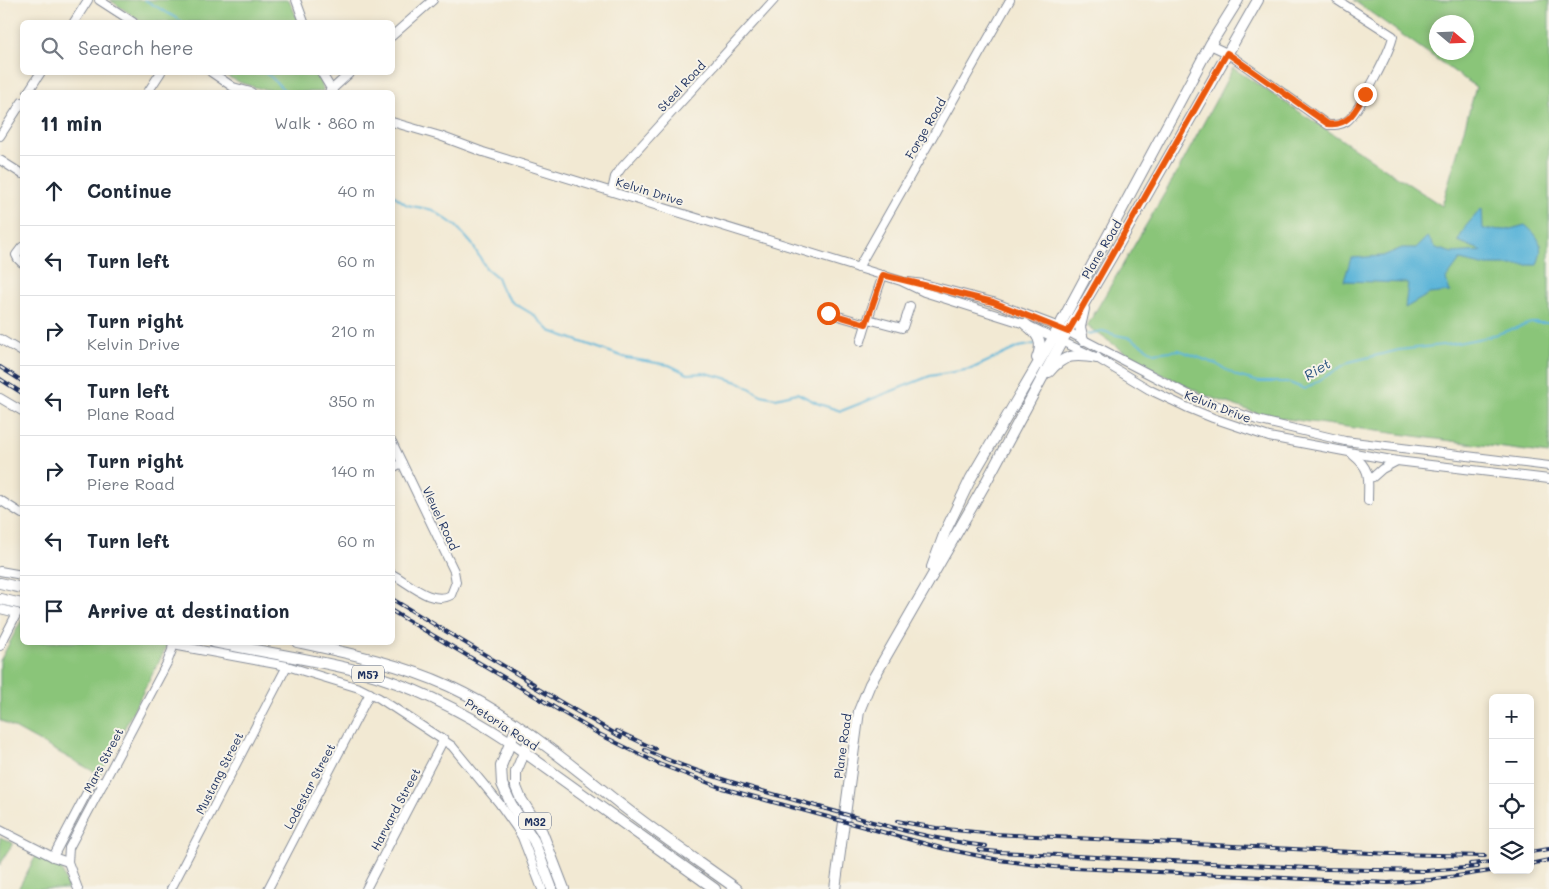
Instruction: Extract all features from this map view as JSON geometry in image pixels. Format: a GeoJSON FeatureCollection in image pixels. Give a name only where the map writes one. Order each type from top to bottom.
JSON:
{"type":"FeatureCollection","features":[{"type":"Feature","properties":{"kind":"main road"},"geometry":{"type":"LineString","coordinates":[[1230,14],[1234,0]]}},
{"type":"Feature","properties":{"kind":"main road","name":"Plane Road"},"geometry":{"type":"LineString","coordinates":[[835,889],[859,711],[870,684],[985,484],[1038,386],[1063,329],[1210,45],[1238,0]]}},
{"type":"Feature","properties":{"kind":"main road","name":"Plane Road"},"geometry":{"type":"LineString","coordinates":[[1063,329],[1087,296],[1112,256],[1258,0]]}},
{"type":"Feature","properties":{"kind":"main road"},"geometry":{"type":"LineString","coordinates":[[1084,340],[1080,327],[1087,296]]}},
{"type":"Feature","properties":{"kind":"main road"},"geometry":{"type":"LineString","coordinates":[[1025,324],[1035,332],[1040,342],[1033,371]]}},
{"type":"Feature","properties":{"kind":"main road","name":"Plane Road"},"geometry":{"type":"LineString","coordinates":[[908,617],[930,574],[945,532],[971,478],[1033,371],[1058,339]]}},
{"type":"Feature","properties":{"kind":"main road"},"geometry":{"type":"LineString","coordinates":[[1038,386],[1055,366],[1064,359],[1074,355],[1097,358]]}},
{"type":"Feature","properties":{"kind":"main road"},"geometry":{"type":"LineString","coordinates":[[978,481],[990,460],[1016,424]]}},
{"type":"Feature","properties":{"kind":"main road"},"geometry":{"type":"LineString","coordinates":[[0,583],[20,588]]}},
{"type":"Feature","properties":{"kind":"main road"},"geometry":{"type":"LineString","coordinates":[[0,599],[20,608]]}},
{"type":"Feature","properties":{"kind":"main road","name":"Pretoria Road"},"geometry":{"type":"LineString","coordinates":[[229,645],[359,671],[392,681],[442,702],[479,721],[510,742],[715,889]]}},
{"type":"Feature","properties":{"kind":"main road","name":"Pretoria Road"},"geometry":{"type":"LineString","coordinates":[[310,645],[366,658],[431,679],[476,700],[531,736],[641,820],[737,889]]}},
{"type":"Feature","properties":{"kind":"main road","name":"M32"},"geometry":{"type":"LineString","coordinates":[[517,726],[501,766],[502,784],[511,804],[534,841],[552,889]]}},
{"type":"Feature","properties":{"kind":"main road","name":"M32"},"geometry":{"type":"LineString","coordinates":[[531,736],[516,772],[515,782],[519,796],[542,832],[564,889]]}},
{"type":"Feature","properties":{"kind":"main road"},"geometry":{"type":"LineString","coordinates":[[516,772],[524,765],[536,762]]}},
{"type":"Feature","properties":{"kind":"main road"},"geometry":{"type":"LineString","coordinates":[[631,829],[641,820]]}},
{"type":"Feature","properties":{"kind":"street"},"geometry":{"type":"LineString","coordinates":[[75,20],[88,0]]}},
{"type":"Feature","properties":{"kind":"street"},"geometry":{"type":"LineString","coordinates":[[99,0],[130,20]]}},
{"type":"Feature","properties":{"kind":"street"},"geometry":{"type":"LineString","coordinates":[[296,0],[303,20]]}},
{"type":"Feature","properties":{"kind":"street"},"geometry":{"type":"LineString","coordinates":[[395,33],[434,0]]}},
{"type":"Feature","properties":{"kind":"street","name":"Steel Road"},"geometry":{"type":"LineString","coordinates":[[612,191],[615,176],[622,166],[774,0]]}},
{"type":"Feature","properties":{"kind":"street","name":"Forge Road"},"geometry":{"type":"LineString","coordinates":[[858,268],[1010,0]]}},
{"type":"Feature","properties":{"kind":"street"},"geometry":{"type":"LineString","coordinates":[[1210,45],[1227,53],[1328,124],[1340,124],[1352,116],[1393,39],[1392,34],[1336,0]]}},
{"type":"Feature","properties":{"kind":"street"},"geometry":{"type":"LineString","coordinates":[[29,90],[39,75]]}},
{"type":"Feature","properties":{"kind":"street"},"geometry":{"type":"LineString","coordinates":[[149,90],[159,75]]}},
{"type":"Feature","properties":{"kind":"street"},"geometry":{"type":"LineString","coordinates":[[215,75],[236,90]]}},
{"type":"Feature","properties":{"kind":"street"},"geometry":{"type":"LineString","coordinates":[[322,75],[330,90]]}},
{"type":"Feature","properties":{"kind":"street"},"geometry":{"type":"LineString","coordinates":[[333,90],[348,75]]}},
{"type":"Feature","properties":{"kind":"street"},"geometry":{"type":"LineString","coordinates":[[0,136],[20,105]]}},
{"type":"Feature","properties":{"kind":"street","name":"Kelvin Drive"},"geometry":{"type":"LineString","coordinates":[[395,123],[440,136],[483,152],[883,275],[924,292],[1025,324],[1097,358],[1150,390],[1213,418],[1268,437],[1397,461],[1549,479]]}},
{"type":"Feature","properties":{"kind":"street"},"geometry":{"type":"LineString","coordinates":[[0,160],[20,173]]}},
{"type":"Feature","properties":{"kind":"street"},"geometry":{"type":"LineString","coordinates":[[20,250],[16,255],[20,261]]}},
{"type":"Feature","properties":{"kind":"street"},"geometry":{"type":"LineString","coordinates":[[861,341],[883,275]]}},
{"type":"Feature","properties":{"kind":"street","name":"Kelvin Drive"},"geometry":{"type":"LineString","coordinates":[[901,281],[924,284],[993,302],[1063,329],[1193,397],[1257,420],[1345,441],[1549,466]]}},
{"type":"Feature","properties":{"kind":"street"},"geometry":{"type":"LineString","coordinates":[[828,313],[902,328],[910,306]]}},
{"type":"Feature","properties":{"kind":"street"},"geometry":{"type":"LineString","coordinates":[[0,339],[20,351]]}},
{"type":"Feature","properties":{"kind":"street"},"geometry":{"type":"LineString","coordinates":[[0,398],[20,410]]}},
{"type":"Feature","properties":{"kind":"street","name":"Vleuel Road"},"geometry":{"type":"LineString","coordinates":[[395,448],[455,575],[456,582],[454,592],[441,599],[431,596],[395,576]]}},
{"type":"Feature","properties":{"kind":"street"},"geometry":{"type":"LineString","coordinates":[[1350,453],[1362,462],[1367,470],[1368,502]]}},
{"type":"Feature","properties":{"kind":"street"},"geometry":{"type":"LineString","coordinates":[[1373,477],[1382,469],[1397,461]]}},
{"type":"Feature","properties":{"kind":"street"},"geometry":{"type":"LineString","coordinates":[[395,466],[402,463]]}},
{"type":"Feature","properties":{"kind":"street"},"geometry":{"type":"LineString","coordinates":[[1535,477],[1549,484]]}},
{"type":"Feature","properties":{"kind":"street"},"geometry":{"type":"LineString","coordinates":[[0,500],[20,513]]}},
{"type":"Feature","properties":{"kind":"street"},"geometry":{"type":"LineString","coordinates":[[0,571],[20,575]]}},
{"type":"Feature","properties":{"kind":"street"},"geometry":{"type":"LineString","coordinates":[[0,609],[20,608]]}},
{"type":"Feature","properties":{"kind":"street"},"geometry":{"type":"LineString","coordinates":[[0,646],[20,608]]}},
{"type":"Feature","properties":{"kind":"street","name":"Mars Street"},"geometry":{"type":"LineString","coordinates":[[68,862],[69,848],[167,663],[173,645]]}},
{"type":"Feature","properties":{"kind":"street"},"geometry":{"type":"LineString","coordinates":[[178,645],[286,666],[349,684],[388,702],[444,739],[465,761],[516,827],[522,837],[542,889]]}},
{"type":"Feature","properties":{"kind":"street","name":"Mustang Street"},"geometry":{"type":"LineString","coordinates":[[171,889],[286,666]]}},
{"type":"Feature","properties":{"kind":"street","name":"Lodestar Street"},"geometry":{"type":"LineString","coordinates":[[268,889],[370,693]]}},
{"type":"Feature","properties":{"kind":"street","name":"Harvard Street"},"geometry":{"type":"LineString","coordinates":[[366,889],[444,739]]}},
{"type":"Feature","properties":{"kind":"street"},"geometry":{"type":"LineString","coordinates":[[53,857],[94,779],[103,784]]}},
{"type":"Feature","properties":{"kind":"street"},"geometry":{"type":"LineString","coordinates":[[0,830],[53,857],[68,862],[78,889]]}},
{"type":"Feature","properties":{"kind":"green space"},"geometry":{"type":"Polygon","coordinates":[[[110,0],[289,0],[298,20],[139,20],[110,0]]]}},
{"type":"Feature","properties":{"kind":"green space"},"geometry":{"type":"Polygon","coordinates":[[[1353,0],[1549,0],[1549,454],[1265,416],[1207,396],[1145,366],[1087,326],[1180,167],[1233,68],[1442,206],[1476,87],[1438,60],[1474,60],[1474,15],[1429,15],[1429,54],[1353,0]]]}},
{"type":"Feature","properties":{"kind":"green space"},"geometry":{"type":"Polygon","coordinates":[[[225,75],[320,75],[323,89],[270,90],[234,80],[225,75]]]}},
{"type":"Feature","properties":{"kind":"green space"},"geometry":{"type":"Polygon","coordinates":[[[20,623],[20,645],[167,646],[100,775],[0,720],[0,661],[20,623]]]}},
{"type":"Feature","properties":{"kind":"green space"},"geometry":{"type":"Polygon","coordinates":[[[0,837],[13,843],[0,865],[0,837]]]}},
{"type":"Feature","properties":{"kind":"green space"},"geometry":{"type":"Polygon","coordinates":[[[37,854],[61,866],[68,889],[18,889],[37,854]]]}},
{"type":"Feature","properties":{"kind":"water"},"geometry":{"type":"Polygon","coordinates":[[[1482,208],[1483,229],[1507,230],[1525,225],[1535,234],[1540,243],[1537,265],[1482,265],[1460,260],[1446,279],[1450,292],[1429,294],[1405,308],[1408,283],[1344,281],[1351,258],[1383,256],[1402,248],[1416,248],[1427,237],[1436,248],[1452,253],[1482,251],[1458,241],[1466,226],[1482,208]]]}},
{"type":"Feature","properties":{"kind":"waterway"},"geometry":{"type":"LineString","coordinates":[[145,0],[180,20]]}},
{"type":"Feature","properties":{"kind":"waterway"},"geometry":{"type":"LineString","coordinates":[[268,75],[284,90]]}},
{"type":"Feature","properties":{"kind":"waterway"},"geometry":{"type":"LineString","coordinates":[[395,196],[407,205],[433,210],[456,226],[472,244],[486,268],[497,277],[502,290],[512,302],[534,315],[550,331],[627,358],[669,365],[688,374],[705,373],[722,377],[741,383],[761,395],[776,398],[797,393],[819,404],[841,411],[930,376],[971,369],[1019,347],[1035,344]]}},
{"type":"Feature","properties":{"kind":"waterway","name":"Riet"},"geometry":{"type":"LineString","coordinates":[[1087,334],[1103,331],[1131,338],[1154,353],[1179,350],[1216,364],[1237,376],[1259,382],[1287,382],[1305,389],[1349,362],[1399,350],[1452,344],[1488,337],[1531,323],[1549,323]]}},
{"type":"Feature","properties":{"kind":"railway"},"geometry":{"type":"LineString","coordinates":[[0,367],[20,380]]}},
{"type":"Feature","properties":{"kind":"railway"},"geometry":{"type":"LineString","coordinates":[[0,379],[20,392]]}},
{"type":"Feature","properties":{"kind":"railway"},"geometry":{"type":"LineString","coordinates":[[395,601],[534,684]]}},
{"type":"Feature","properties":{"kind":"railway"},"geometry":{"type":"LineString","coordinates":[[395,613],[599,734],[659,764],[722,788],[941,848],[999,860],[1054,867],[1388,883],[1430,880],[1489,871]]}},
{"type":"Feature","properties":{"kind":"railway"},"geometry":{"type":"LineString","coordinates":[[528,683],[621,737]]}},
{"type":"Feature","properties":{"kind":"railway"},"geometry":{"type":"LineString","coordinates":[[617,731],[655,749]]}},
{"type":"Feature","properties":{"kind":"railway"},"geometry":{"type":"LineString","coordinates":[[645,750],[688,768],[755,789],[924,835],[986,846]]}},
{"type":"Feature","properties":{"kind":"railway"},"geometry":{"type":"LineString","coordinates":[[897,821],[936,828],[994,834],[1391,854],[1485,856]]}},
{"type":"Feature","properties":{"kind":"railway"},"geometry":{"type":"LineString","coordinates":[[1534,851],[1549,849]]}},
{"type":"Feature","properties":{"kind":"railway"},"geometry":{"type":"LineString","coordinates":[[979,850],[1327,869],[1426,871],[1478,867]]}},
{"type":"Feature","properties":{"kind":"railway"},"geometry":{"type":"LineString","coordinates":[[1534,863],[1549,860]]}},
{"type":"Feature","properties":{"kind":"railway"},"geometry":{"type":"LineString","coordinates":[[1470,864],[1489,862]]}},
{"type":"Feature","properties":{"kind":"route"},"geometry":{"type":"LineString","coordinates":[[828,313],[866,324],[883,275],[901,281],[924,284],[993,302],[1068,332],[1227,53],[1328,124],[1335,125],[1348,120],[1365,94]]}}]}
